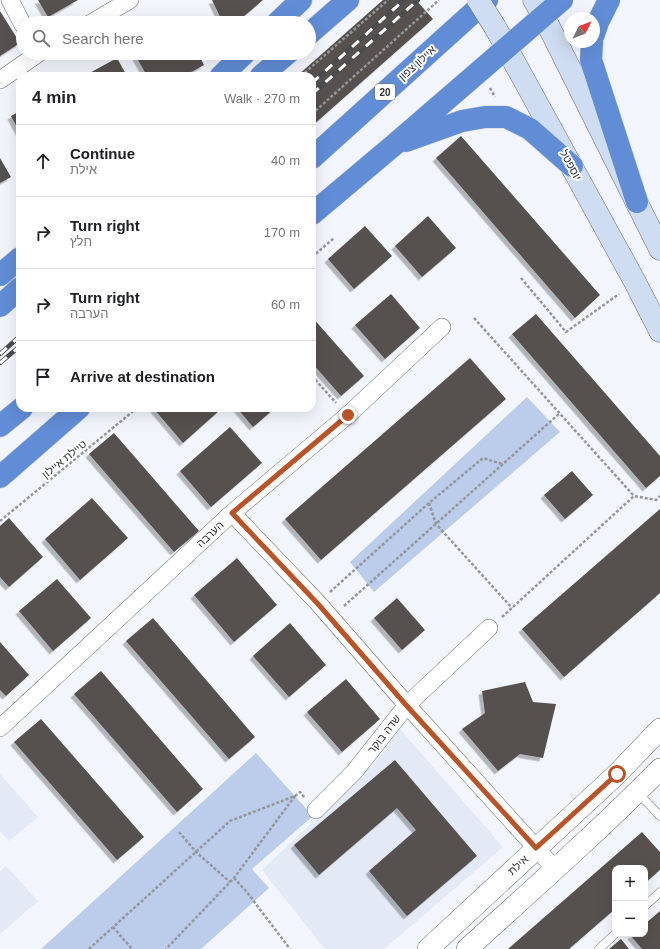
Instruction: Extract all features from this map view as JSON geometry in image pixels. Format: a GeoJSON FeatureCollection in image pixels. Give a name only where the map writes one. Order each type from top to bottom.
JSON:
{"type":"FeatureCollection","features":[{"type":"Feature","properties":{"kind":"highway"},"geometry":{"type":"LineString","coordinates":[[284,16],[301,0]]}},
{"type":"Feature","properties":{"kind":"highway"},"geometry":{"type":"LineString","coordinates":[[316,28],[348,0]]}},
{"type":"Feature","properties":{"kind":"highway","name":"איילון צפון"},"geometry":{"type":"LineString","coordinates":[[316,154],[487,0]]}},
{"type":"Feature","properties":{"kind":"highway"},"geometry":{"type":"LineString","coordinates":[[316,211],[507,48],[539,8],[562,0]]}},
{"type":"Feature","properties":{"kind":"highway"},"geometry":{"type":"LineString","coordinates":[[600,18],[609,0]]}},
{"type":"Feature","properties":{"kind":"highway"},"geometry":{"type":"LineString","coordinates":[[592,48],[591,60],[637,202]]}},
{"type":"Feature","properties":{"kind":"highway"},"geometry":{"type":"LineString","coordinates":[[225,72],[238,60]]}},
{"type":"Feature","properties":{"kind":"highway"},"geometry":{"type":"LineString","coordinates":[[266,72],[280,60]]}},
{"type":"Feature","properties":{"kind":"highway"},"geometry":{"type":"LineString","coordinates":[[394,145],[462,121],[485,117],[506,117],[530,129],[572,166]]}},
{"type":"Feature","properties":{"kind":"highway"},"geometry":{"type":"LineString","coordinates":[[0,275],[16,261]]}},
{"type":"Feature","properties":{"kind":"highway"},"geometry":{"type":"LineString","coordinates":[[0,306],[16,292]]}},
{"type":"Feature","properties":{"kind":"highway"},"geometry":{"type":"LineString","coordinates":[[0,426],[17,412]]}},
{"type":"Feature","properties":{"kind":"highway"},"geometry":{"type":"LineString","coordinates":[[0,477],[74,412]]}},
{"type":"Feature","properties":{"kind":"main road","name":"יוספטל"},"geometry":{"type":"LineString","coordinates":[[478,0],[507,48],[636,282],[660,331]]}},
{"type":"Feature","properties":{"kind":"main road"},"geometry":{"type":"LineString","coordinates":[[539,8],[660,249]]}},
{"type":"Feature","properties":{"kind":"street"},"geometry":{"type":"LineString","coordinates":[[10,0],[18,16]]}},
{"type":"Feature","properties":{"kind":"street"},"geometry":{"type":"LineString","coordinates":[[103,16],[130,0]]}},
{"type":"Feature","properties":{"kind":"street"},"geometry":{"type":"LineString","coordinates":[[0,80],[28,60]]}},
{"type":"Feature","properties":{"kind":"street","name":"הערבה"},"geometry":{"type":"LineString","coordinates":[[0,728],[232,513],[348,415],[442,327]]}},
{"type":"Feature","properties":{"kind":"street"},"geometry":{"type":"LineString","coordinates":[[232,513],[318,604],[406,705],[555,869]]}},
{"type":"Feature","properties":{"kind":"street","name":"שדה בוקר"},"geometry":{"type":"LineString","coordinates":[[316,810],[354,772],[406,705],[489,628]]}},
{"type":"Feature","properties":{"kind":"street","name":"אילת"},"geometry":{"type":"LineString","coordinates":[[428,949],[617,774],[660,730]]}},
{"type":"Feature","properties":{"kind":"street"},"geometry":{"type":"LineString","coordinates":[[467,949],[555,869],[660,769]]}},
{"type":"Feature","properties":{"kind":"lane"},"geometry":{"type":"LineString","coordinates":[[637,792],[660,816]]}},
{"type":"Feature","properties":{"kind":"lane"},"geometry":{"type":"LineString","coordinates":[[648,903],[660,892]]}},
{"type":"Feature","properties":{"kind":"lane"},"geometry":{"type":"LineString","coordinates":[[599,949],[612,937]]}},
{"type":"Feature","properties":{"kind":"path"},"geometry":{"type":"LineString","coordinates":[[306,72],[388,0]]}},
{"type":"Feature","properties":{"kind":"path"},"geometry":{"type":"LineString","coordinates":[[316,110],[439,0]]}},
{"type":"Feature","properties":{"kind":"path"},"geometry":{"type":"LineString","coordinates":[[481,70],[506,117]]}},
{"type":"Feature","properties":{"kind":"path"},"geometry":{"type":"LineString","coordinates":[[316,254],[334,238]]}},
{"type":"Feature","properties":{"kind":"path"},"geometry":{"type":"LineString","coordinates":[[521,278],[566,332],[636,282]]}},
{"type":"Feature","properties":{"kind":"path"},"geometry":{"type":"LineString","coordinates":[[474,318],[634,496],[656,500],[660,496]]}},
{"type":"Feature","properties":{"kind":"path"},"geometry":{"type":"LineString","coordinates":[[316,380],[348,415]]}},
{"type":"Feature","properties":{"kind":"path","name":"טיילת איילון"},"geometry":{"type":"LineString","coordinates":[[0,521],[132,412]]}},
{"type":"Feature","properties":{"kind":"path"},"geometry":{"type":"LineString","coordinates":[[330,618],[560,413]]}},
{"type":"Feature","properties":{"kind":"path"},"geometry":{"type":"LineString","coordinates":[[318,604],[429,503],[483,458],[502,464]]}},
{"type":"Feature","properties":{"kind":"path"},"geometry":{"type":"LineString","coordinates":[[429,503],[436,524],[512,608],[634,496]]}},
{"type":"Feature","properties":{"kind":"path"},"geometry":{"type":"LineString","coordinates":[[89,949],[230,821],[295,796],[234,878],[166,949]]}},
{"type":"Feature","properties":{"kind":"path"},"geometry":{"type":"LineString","coordinates":[[179,832],[196,852],[230,882]]}},
{"type":"Feature","properties":{"kind":"path"},"geometry":{"type":"LineString","coordinates":[[234,878],[246,891],[290,949]]}},
{"type":"Feature","properties":{"kind":"path"},"geometry":{"type":"LineString","coordinates":[[114,927],[132,949]]}},
{"type":"Feature","properties":{"kind":"shaded area"},"geometry":{"type":"Polygon","coordinates":[[[527,397],[560,432],[374,592],[350,562],[527,397]]]}},
{"type":"Feature","properties":{"kind":"shaded area"},"geometry":{"type":"Polygon","coordinates":[[[400,729],[503,847],[384,949],[325,949],[262,870],[374,764],[400,729]]]}},
{"type":"Feature","properties":{"kind":"shaded area"},"geometry":{"type":"Polygon","coordinates":[[[256,753],[313,816],[252,869],[269,888],[201,949],[41,949],[256,753]]]}},
{"type":"Feature","properties":{"kind":"shaded area"},"geometry":{"type":"Polygon","coordinates":[[[0,774],[38,817],[9,841],[0,831],[0,774]]]}},
{"type":"Feature","properties":{"kind":"shaded area"},"geometry":{"type":"Polygon","coordinates":[[[6,866],[38,901],[0,934],[0,871],[6,866]]]}},
{"type":"Feature","properties":{"kind":"building"},"geometry":{"type":"Polygon","coordinates":[[[38,0],[78,0],[50,16],[47,16],[38,0]]]}},
{"type":"Feature","properties":{"kind":"building"},"geometry":{"type":"Polygon","coordinates":[[[212,0],[263,0],[244,16],[220,16],[212,0]]]}},
{"type":"Feature","properties":{"kind":"building"},"geometry":{"type":"Polygon","coordinates":[[[383,0],[416,0],[433,19],[316,122],[316,72],[302,72],[383,0]]]}},
{"type":"Feature","properties":{"kind":"building"},"geometry":{"type":"Polygon","coordinates":[[[0,11],[16,37],[16,46],[0,56],[0,11]]]}},
{"type":"Feature","properties":{"kind":"building"},"geometry":{"type":"Polygon","coordinates":[[[113,60],[118,60],[125,72],[91,72],[113,60]]]}},
{"type":"Feature","properties":{"kind":"building"},"geometry":{"type":"Polygon","coordinates":[[[138,60],[202,60],[204,65],[191,72],[145,72],[138,60]]]}},
{"type":"Feature","properties":{"kind":"building"},"geometry":{"type":"Polygon","coordinates":[[[16,113],[16,125],[11,116],[16,113]]]}},
{"type":"Feature","properties":{"kind":"building"},"geometry":{"type":"Polygon","coordinates":[[[461,136],[600,295],[575,318],[436,158],[461,136]]]}},
{"type":"Feature","properties":{"kind":"building"},"geometry":{"type":"Polygon","coordinates":[[[0,158],[11,177],[0,183],[0,158]]]}},
{"type":"Feature","properties":{"kind":"building"},"geometry":{"type":"Polygon","coordinates":[[[428,216],[456,248],[422,277],[395,246],[428,216]]]}},
{"type":"Feature","properties":{"kind":"building"},"geometry":{"type":"Polygon","coordinates":[[[365,226],[392,256],[354,289],[328,259],[365,226]]]}},
{"type":"Feature","properties":{"kind":"building"},"geometry":{"type":"Polygon","coordinates":[[[391,294],[420,328],[385,359],[355,325],[391,294]]]}},
{"type":"Feature","properties":{"kind":"building"},"geometry":{"type":"Polygon","coordinates":[[[536,314],[660,456],[660,476],[646,488],[512,334],[536,314]]]}},
{"type":"Feature","properties":{"kind":"building"},"geometry":{"type":"Polygon","coordinates":[[[316,322],[364,376],[341,396],[316,368],[316,322]]]}},
{"type":"Feature","properties":{"kind":"building"},"geometry":{"type":"Polygon","coordinates":[[[470,358],[506,399],[321,560],[285,519],[470,358]]]}},
{"type":"Feature","properties":{"kind":"building"},"geometry":{"type":"Polygon","coordinates":[[[157,412],[218,412],[183,443],[157,412]]]}},
{"type":"Feature","properties":{"kind":"building"},"geometry":{"type":"Polygon","coordinates":[[[240,412],[270,412],[253,427],[240,412]]]}},
{"type":"Feature","properties":{"kind":"building"},"geometry":{"type":"Polygon","coordinates":[[[230,427],[262,463],[211,507],[180,471],[230,427]]]}},
{"type":"Feature","properties":{"kind":"building"},"geometry":{"type":"Polygon","coordinates":[[[114,433],[199,531],[174,552],[89,454],[114,433]]]}},
{"type":"Feature","properties":{"kind":"building"},"geometry":{"type":"Polygon","coordinates":[[[572,471],[593,495],[565,519],[544,495],[572,471]]]}},
{"type":"Feature","properties":{"kind":"building"},"geometry":{"type":"Polygon","coordinates":[[[92,498],[128,538],[80,580],[45,539],[92,498]]]}},
{"type":"Feature","properties":{"kind":"building"},"geometry":{"type":"Polygon","coordinates":[[[660,509],[660,593],[564,677],[522,629],[660,509]]]}},
{"type":"Feature","properties":{"kind":"building"},"geometry":{"type":"Polygon","coordinates":[[[9,518],[43,557],[9,587],[0,577],[0,526],[9,518]]]}},
{"type":"Feature","properties":{"kind":"building"},"geometry":{"type":"Polygon","coordinates":[[[237,558],[277,605],[234,642],[194,595],[237,558]]]}},
{"type":"Feature","properties":{"kind":"building"},"geometry":{"type":"Polygon","coordinates":[[[57,579],[91,618],[53,651],[19,611],[57,579]]]}},
{"type":"Feature","properties":{"kind":"building"},"geometry":{"type":"Polygon","coordinates":[[[397,598],[425,630],[402,650],[374,618],[397,598]]]}},
{"type":"Feature","properties":{"kind":"building"},"geometry":{"type":"Polygon","coordinates":[[[153,618],[255,737],[229,759],[126,641],[153,618]]]}},
{"type":"Feature","properties":{"kind":"building"},"geometry":{"type":"Polygon","coordinates":[[[290,623],[326,665],[289,697],[253,656],[290,623]]]}},
{"type":"Feature","properties":{"kind":"building"},"geometry":{"type":"Polygon","coordinates":[[[0,642],[29,675],[6,696],[0,690],[0,642]]]}},
{"type":"Feature","properties":{"kind":"building"},"geometry":{"type":"Polygon","coordinates":[[[101,671],[203,789],[177,812],[74,694],[101,671]]]}},
{"type":"Feature","properties":{"kind":"building"},"geometry":{"type":"Polygon","coordinates":[[[346,679],[380,719],[342,752],[307,712],[346,679]]]}},
{"type":"Feature","properties":{"kind":"building"},"geometry":{"type":"Polygon","coordinates":[[[525,682],[533,702],[556,704],[543,758],[520,754],[498,771],[462,729],[485,713],[482,691],[525,682]]]}},
{"type":"Feature","properties":{"kind":"building"},"geometry":{"type":"Polygon","coordinates":[[[41,719],[144,837],[117,860],[14,742],[41,719]]]}},
{"type":"Feature","properties":{"kind":"building"},"geometry":{"type":"Polygon","coordinates":[[[395,760],[477,856],[407,916],[369,871],[416,830],[397,808],[319,875],[294,845],[395,760]]]}},
{"type":"Feature","properties":{"kind":"building"},"geometry":{"type":"Polygon","coordinates":[[[642,832],[660,852],[660,870],[648,880],[648,865],[612,865],[612,912],[569,949],[508,949],[642,832]]]}},
{"type":"Feature","properties":{"kind":"building"},"geometry":{"type":"Polygon","coordinates":[[[660,911],[660,949],[642,949],[632,937],[648,937],[648,921],[660,911]]]}},
{"type":"Feature","properties":{"kind":"building"},"geometry":{"type":"Polygon","coordinates":[[[621,939],[629,949],[609,949],[621,939]]]}},
{"type":"Feature","properties":{"kind":"railway"},"geometry":{"type":"LineString","coordinates":[[316,79],[404,0]]}},
{"type":"Feature","properties":{"kind":"railway"},"geometry":{"type":"LineString","coordinates":[[316,90],[418,0]]}},
{"type":"Feature","properties":{"kind":"railway"},"geometry":{"type":"LineString","coordinates":[[0,354],[16,340]]}},
{"type":"Feature","properties":{"kind":"railway"},"geometry":{"type":"LineString","coordinates":[[0,363],[16,349]]}},
{"type":"Feature","properties":{"kind":"route"},"geometry":{"type":"LineString","coordinates":[[348,415],[232,513],[318,604],[406,705],[536,848],[617,774]]}}]}
